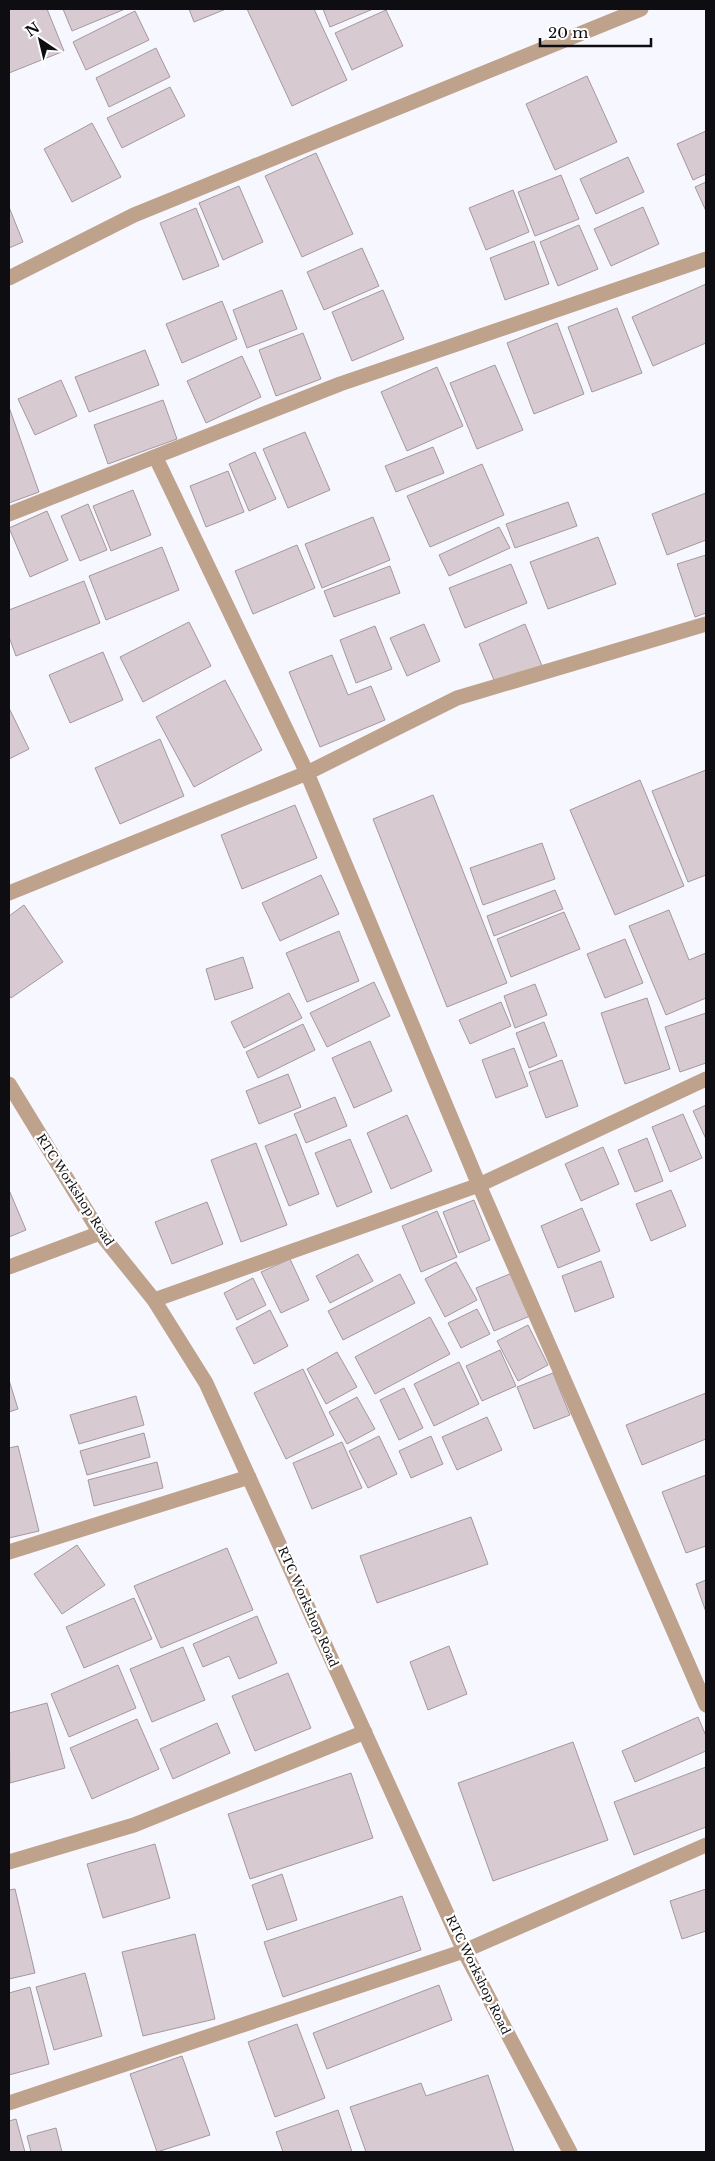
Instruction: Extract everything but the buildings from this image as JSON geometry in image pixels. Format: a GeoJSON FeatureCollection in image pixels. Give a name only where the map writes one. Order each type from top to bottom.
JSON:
{"type":"FeatureCollection","features":[{"type":"Feature","properties":{"kind":"street"},"geometry":{"type":"LineString","coordinates":[[9,278],[134,215],[641,9]]}},
{"type":"Feature","properties":{"kind":"street"},"geometry":{"type":"LineString","coordinates":[[9,514],[156,458],[340,384],[706,259]]}},
{"type":"Feature","properties":{"kind":"street"},"geometry":{"type":"LineString","coordinates":[[156,458],[308,772],[479,1185],[706,1705]]}},
{"type":"Feature","properties":{"kind":"street"},"geometry":{"type":"LineString","coordinates":[[9,893],[308,772],[457,698],[706,624]]}},
{"type":"Feature","properties":{"kind":"street"},"geometry":{"type":"LineString","coordinates":[[154,1300],[479,1185],[706,1079]]}},
{"type":"Feature","properties":{"kind":"street","name":"RTC Workshop Road"},"geometry":{"type":"LineString","coordinates":[[9,1084],[100,1233],[154,1300],[206,1383],[464,1951],[570,2152]]}},
{"type":"Feature","properties":{"kind":"street"},"geometry":{"type":"LineString","coordinates":[[9,1266],[100,1233]]}},
{"type":"Feature","properties":{"kind":"street"},"geometry":{"type":"LineString","coordinates":[[9,1552],[249,1478]]}},
{"type":"Feature","properties":{"kind":"street"},"geometry":{"type":"LineString","coordinates":[[9,1862],[134,1825],[364,1732]]}},
{"type":"Feature","properties":{"kind":"street"},"geometry":{"type":"LineString","coordinates":[[9,2103],[464,1951],[706,1845]]}}]}
